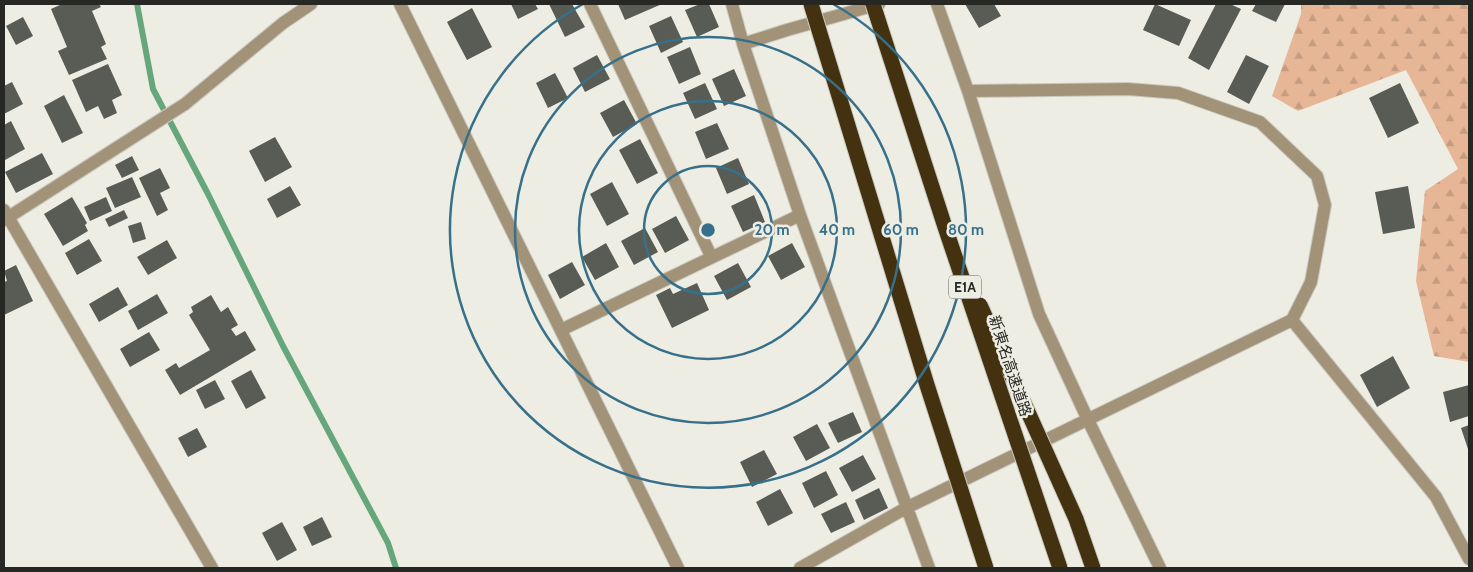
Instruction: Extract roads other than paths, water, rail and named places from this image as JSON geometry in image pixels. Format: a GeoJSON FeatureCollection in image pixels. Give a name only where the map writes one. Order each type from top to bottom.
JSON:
{"type":"FeatureCollection","features":[{"type":"Feature","properties":{"kind":"highway"},"geometry":{"type":"LineString","coordinates":[[811,4],[927,385],[986,568]]}},
{"type":"Feature","properties":{"kind":"highway","name":"新東名高速道路"},"geometry":{"type":"LineString","coordinates":[[873,4],[945,226],[1060,568]]}},
{"type":"Feature","properties":{"kind":"highway"},"geometry":{"type":"LineString","coordinates":[[945,226],[1076,518],[1093,568]]}},
{"type":"Feature","properties":{"kind":"street"},"geometry":{"type":"LineString","coordinates":[[212,568],[5,216],[184,104],[283,23],[311,4]]}},
{"type":"Feature","properties":{"kind":"street"},"geometry":{"type":"LineString","coordinates":[[400,4],[678,568]]}},
{"type":"Feature","properties":{"kind":"street"},"geometry":{"type":"LineString","coordinates":[[590,4],[711,256]]}},
{"type":"Feature","properties":{"kind":"street"},"geometry":{"type":"LineString","coordinates":[[732,4],[743,44],[800,215],[929,568]]}},
{"type":"Feature","properties":{"kind":"street"},"geometry":{"type":"LineString","coordinates":[[743,44],[879,4]]}},
{"type":"Feature","properties":{"kind":"street"},"geometry":{"type":"LineString","coordinates":[[937,4],[968,90],[1039,314],[1160,568]]}},
{"type":"Feature","properties":{"kind":"street"},"geometry":{"type":"LineString","coordinates":[[800,568],[906,508],[1292,320],[1311,282],[1325,205],[1316,176],[1260,122],[1178,93],[1128,89],[968,90]]}},
{"type":"Feature","properties":{"kind":"street"},"geometry":{"type":"LineString","coordinates":[[561,330],[711,256],[800,215]]}},
{"type":"Feature","properties":{"kind":"street"},"geometry":{"type":"LineString","coordinates":[[1292,320],[1436,497],[1469,558]]}},
{"type":"Feature","properties":{"kind":"waterway"},"geometry":{"type":"LineString","coordinates":[[137,4],[153,89],[208,194],[283,346],[388,543],[396,568]]}}]}
